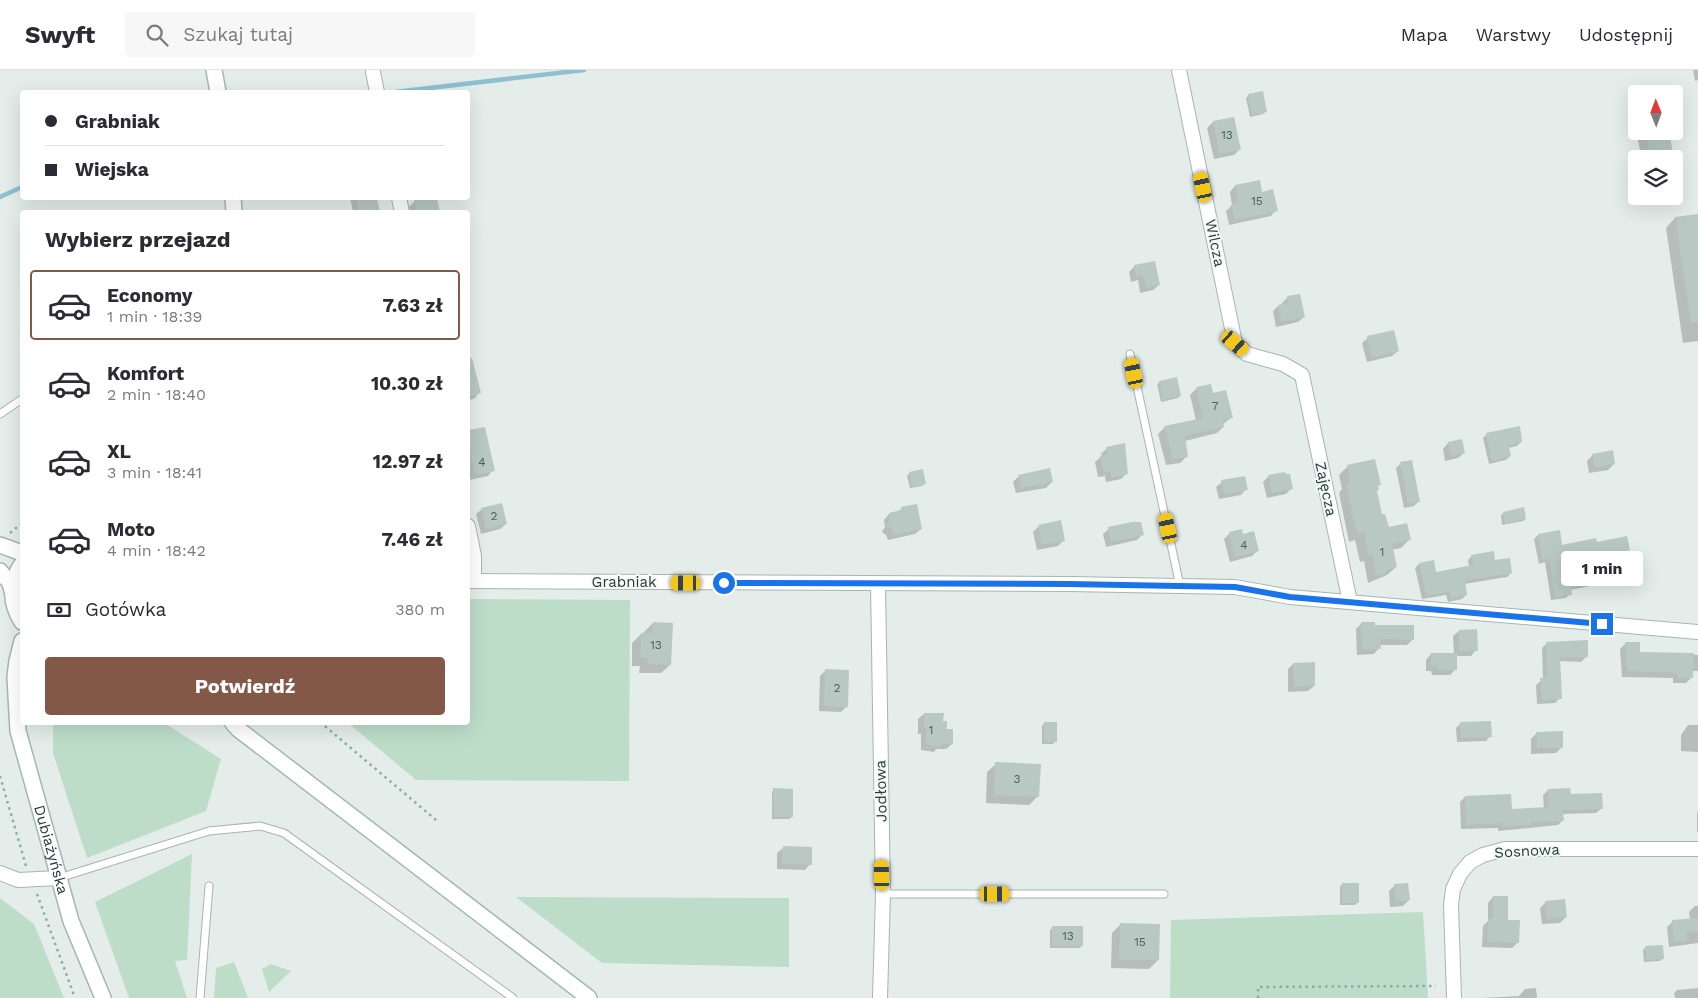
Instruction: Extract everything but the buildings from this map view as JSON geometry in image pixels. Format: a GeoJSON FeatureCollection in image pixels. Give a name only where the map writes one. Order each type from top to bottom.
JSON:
{"type":"FeatureCollection","features":[{"type":"Feature","properties":{"kind":"main road"},"geometry":{"type":"LineString","coordinates":[[214,70],[218,90]]}},
{"type":"Feature","properties":{"kind":"main road"},"geometry":{"type":"LineString","coordinates":[[0,544],[20,552]]}},
{"type":"Feature","properties":{"kind":"main road"},"geometry":{"type":"LineString","coordinates":[[12,591],[16,574],[20,567]]}},
{"type":"Feature","properties":{"kind":"main road"},"geometry":{"type":"LineString","coordinates":[[0,571],[10,583],[15,609],[20,621]]}},
{"type":"Feature","properties":{"kind":"main road","name":"Dubiażyńska"},"geometry":{"type":"LineString","coordinates":[[20,649],[15,677],[19,692],[18,731],[71,921],[103,998]]}},
{"type":"Feature","properties":{"kind":"main road"},"geometry":{"type":"LineString","coordinates":[[232,725],[589,998]]}},
{"type":"Feature","properties":{"kind":"street","name":"Wilcza"},"geometry":{"type":"LineString","coordinates":[[1179,70],[1235,343],[1247,354],[1283,364],[1302,376]]}},
{"type":"Feature","properties":{"kind":"street"},"geometry":{"type":"LineString","coordinates":[[373,72],[377,90]]}},
{"type":"Feature","properties":{"kind":"street","name":"Zajęcza"},"geometry":{"type":"LineString","coordinates":[[1302,376],[1350,602]]}},
{"type":"Feature","properties":{"kind":"street"},"geometry":{"type":"LineString","coordinates":[[470,536],[474,556],[471,581]]}},
{"type":"Feature","properties":{"kind":"street","name":"Grabniak"},"geometry":{"type":"LineString","coordinates":[[471,581],[1068,584],[1235,587],[1290,597],[1698,632]]}},
{"type":"Feature","properties":{"kind":"street","name":"Jodłowa"},"geometry":{"type":"LineString","coordinates":[[878,584],[883,894],[880,998]]}},
{"type":"Feature","properties":{"kind":"street","name":"Sosnowa"},"geometry":{"type":"LineString","coordinates":[[1454,998],[1451,904],[1453,889],[1460,874],[1470,862],[1483,855],[1505,850],[1698,849]]}},
{"type":"Feature","properties":{"kind":"street"},"geometry":{"type":"LineString","coordinates":[[0,873],[18,880],[59,878]]}},
{"type":"Feature","properties":{"kind":"lane"},"geometry":{"type":"LineString","coordinates":[[1130,354],[1180,586]]}},
{"type":"Feature","properties":{"kind":"lane"},"geometry":{"type":"LineString","coordinates":[[0,414],[20,400]]}},
{"type":"Feature","properties":{"kind":"lane"},"geometry":{"type":"LineString","coordinates":[[59,878],[208,831],[260,826],[284,833],[513,998]]}},
{"type":"Feature","properties":{"kind":"lane"},"geometry":{"type":"LineString","coordinates":[[200,998],[210,886]]}},
{"type":"Feature","properties":{"kind":"lane"},"geometry":{"type":"LineString","coordinates":[[883,894],[1164,894]]}},
{"type":"Feature","properties":{"kind":"path"},"geometry":{"type":"LineString","coordinates":[[324,725],[436,820]]}},
{"type":"Feature","properties":{"kind":"path"},"geometry":{"type":"LineString","coordinates":[[1258,998],[1258,987],[1436,986]]}},
{"type":"Feature","properties":{"kind":"green space"},"geometry":{"type":"Polygon","coordinates":[[[470,599],[630,600],[629,781],[416,780],[350,725],[470,725],[470,599]]]}},
{"type":"Feature","properties":{"kind":"green space"},"geometry":{"type":"Polygon","coordinates":[[[53,725],[167,725],[221,759],[206,811],[87,858],[53,753],[53,725]]]}},
{"type":"Feature","properties":{"kind":"green space"},"geometry":{"type":"Polygon","coordinates":[[[192,854],[187,960],[175,961],[187,998],[129,998],[95,902],[192,854]]]}},
{"type":"Feature","properties":{"kind":"green space"},"geometry":{"type":"Polygon","coordinates":[[[516,897],[789,898],[789,967],[602,963],[516,897]]]}},
{"type":"Feature","properties":{"kind":"green space"},"geometry":{"type":"Polygon","coordinates":[[[0,898],[34,924],[64,998],[0,998],[0,898]]]}},
{"type":"Feature","properties":{"kind":"green space"},"geometry":{"type":"Polygon","coordinates":[[[1423,912],[1428,998],[1170,998],[1171,920],[1423,912]]]}},
{"type":"Feature","properties":{"kind":"green space"},"geometry":{"type":"Polygon","coordinates":[[[234,962],[248,998],[214,998],[216,968],[234,962]]]}},
{"type":"Feature","properties":{"kind":"green space"},"geometry":{"type":"Polygon","coordinates":[[[271,964],[291,971],[269,992],[262,969],[271,964]]]}},
{"type":"Feature","properties":{"kind":"waterway"},"geometry":{"type":"LineString","coordinates":[[412,90],[584,70]]}},
{"type":"Feature","properties":{"kind":"waterway"},"geometry":{"type":"LineString","coordinates":[[0,197],[20,188]]}},
{"type":"Feature","properties":{"kind":"route"},"geometry":{"type":"LineString","coordinates":[[724,583],[1068,584],[1235,587],[1290,597],[1602,624]]}}]}
